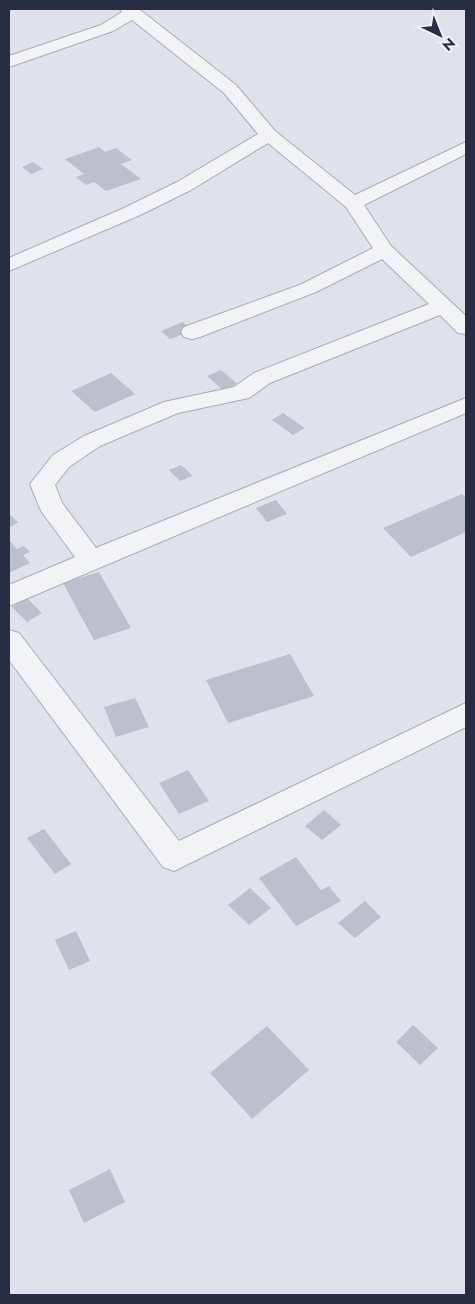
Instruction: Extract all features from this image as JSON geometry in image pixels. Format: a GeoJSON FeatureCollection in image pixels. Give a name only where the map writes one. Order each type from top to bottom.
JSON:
{"type":"FeatureCollection","features":[{"type":"Feature","properties":{"kind":"street"},"geometry":{"type":"LineString","coordinates":[[9,62],[107,28],[130,11],[230,89],[269,135],[353,203],[384,250],[466,328]]}},
{"type":"Feature","properties":{"kind":"street"},"geometry":{"type":"LineString","coordinates":[[9,265],[131,212],[175,190],[269,135]]}},
{"type":"Feature","properties":{"kind":"street"},"geometry":{"type":"LineString","coordinates":[[353,203],[466,147]]}},
{"type":"Feature","properties":{"kind":"street"},"geometry":{"type":"LineString","coordinates":[[192,332],[309,288],[384,250]]}},
{"type":"Feature","properties":{"kind":"street"},"geometry":{"type":"LineString","coordinates":[[91,560],[50,505],[42,484],[62,461],[92,441],[172,408],[241,393],[262,378],[444,306]]}},
{"type":"Feature","properties":{"kind":"street"},"geometry":{"type":"LineString","coordinates":[[9,597],[24,588],[466,405]]}},
{"type":"Feature","properties":{"kind":"street"},"geometry":{"type":"LineString","coordinates":[[9,640],[174,858],[466,714]]}},
{"type":"Feature","properties":{"kind":"building"},"geometry":{"type":"Polygon","coordinates":[[[99,147],[105,152],[116,148],[132,160],[121,164],[141,179],[106,191],[94,182],[86,185],[76,177],[84,174],[65,159],[99,147]]]}},
{"type":"Feature","properties":{"kind":"building"},"geometry":{"type":"Polygon","coordinates":[[[33,162],[43,169],[31,174],[22,167],[33,162]]]}},
{"type":"Feature","properties":{"kind":"building"},"geometry":{"type":"Polygon","coordinates":[[[183,322],[192,331],[170,339],[161,331],[183,322]]]}},
{"type":"Feature","properties":{"kind":"building"},"geometry":{"type":"Polygon","coordinates":[[[221,370],[240,386],[225,392],[207,376],[221,370]]]}},
{"type":"Feature","properties":{"kind":"building"},"geometry":{"type":"Polygon","coordinates":[[[111,373],[135,394],[95,412],[71,391],[111,373]]]}},
{"type":"Feature","properties":{"kind":"building"},"geometry":{"type":"Polygon","coordinates":[[[283,413],[305,428],[293,435],[272,420],[283,413]]]}},
{"type":"Feature","properties":{"kind":"building"},"geometry":{"type":"Polygon","coordinates":[[[181,465],[193,476],[180,481],[169,470],[181,465]]]}},
{"type":"Feature","properties":{"kind":"building"},"geometry":{"type":"Polygon","coordinates":[[[462,494],[466,498],[466,532],[411,557],[383,528],[462,494]]]}},
{"type":"Feature","properties":{"kind":"building"},"geometry":{"type":"Polygon","coordinates":[[[276,500],[287,514],[267,522],[256,508],[276,500]]]}},
{"type":"Feature","properties":{"kind":"building"},"geometry":{"type":"Polygon","coordinates":[[[9,514],[18,522],[9,528],[9,514]]]}},
{"type":"Feature","properties":{"kind":"building"},"geometry":{"type":"Polygon","coordinates":[[[9,540],[17,549],[24,546],[30,552],[23,555],[30,563],[9,573],[9,540]]]}},
{"type":"Feature","properties":{"kind":"building"},"geometry":{"type":"Polygon","coordinates":[[[99,572],[131,628],[94,640],[63,583],[99,572]]]}},
{"type":"Feature","properties":{"kind":"building"},"geometry":{"type":"Polygon","coordinates":[[[27,598],[42,613],[27,622],[12,607],[27,598]]]}},
{"type":"Feature","properties":{"kind":"building"},"geometry":{"type":"Polygon","coordinates":[[[290,654],[314,696],[228,723],[206,680],[290,654]]]}},
{"type":"Feature","properties":{"kind":"building"},"geometry":{"type":"Polygon","coordinates":[[[135,698],[149,727],[116,737],[104,707],[135,698]]]}},
{"type":"Feature","properties":{"kind":"building"},"geometry":{"type":"Polygon","coordinates":[[[188,770],[209,801],[179,814],[159,783],[188,770]]]}},
{"type":"Feature","properties":{"kind":"building"},"geometry":{"type":"Polygon","coordinates":[[[324,810],[341,825],[322,840],[305,826],[324,810]]]}},
{"type":"Feature","properties":{"kind":"building"},"geometry":{"type":"Polygon","coordinates":[[[44,829],[71,864],[55,874],[27,838],[44,829]]]}},
{"type":"Feature","properties":{"kind":"building"},"geometry":{"type":"Polygon","coordinates":[[[296,857],[321,890],[329,886],[341,901],[296,926],[259,878],[296,857]]]}},
{"type":"Feature","properties":{"kind":"building"},"geometry":{"type":"Polygon","coordinates":[[[250,888],[271,908],[249,925],[228,905],[250,888]]]}},
{"type":"Feature","properties":{"kind":"building"},"geometry":{"type":"Polygon","coordinates":[[[365,901],[381,917],[355,938],[338,923],[365,901]]]}},
{"type":"Feature","properties":{"kind":"building"},"geometry":{"type":"Polygon","coordinates":[[[76,931],[90,961],[69,970],[55,940],[76,931]]]}},
{"type":"Feature","properties":{"kind":"building"},"geometry":{"type":"Polygon","coordinates":[[[413,1025],[438,1048],[420,1065],[396,1042],[413,1025]]]}},
{"type":"Feature","properties":{"kind":"building"},"geometry":{"type":"Polygon","coordinates":[[[267,1026],[309,1070],[252,1119],[210,1073],[267,1026]]]}},
{"type":"Feature","properties":{"kind":"building"},"geometry":{"type":"Polygon","coordinates":[[[110,1169],[125,1202],[84,1223],[69,1190],[110,1169]]]}}]}
